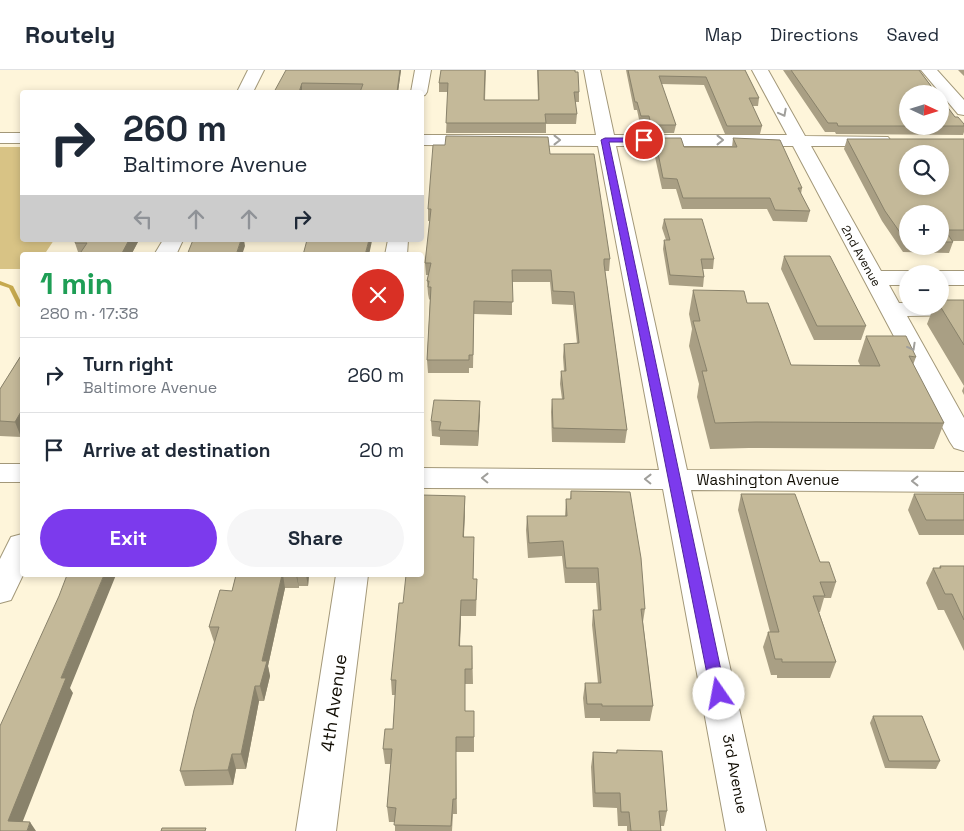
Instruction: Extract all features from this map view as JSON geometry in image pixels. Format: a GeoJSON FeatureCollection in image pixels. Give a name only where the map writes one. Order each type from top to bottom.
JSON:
{"type":"FeatureCollection","features":[{"type":"Feature","properties":{"kind":"street"},"geometry":{"type":"LineString","coordinates":[[246,90],[256,70]]}},
{"type":"Feature","properties":{"kind":"street"},"geometry":{"type":"LineString","coordinates":[[419,90],[423,70]]}},
{"type":"Feature","properties":{"kind":"street","name":"3rd Avenue"},"geometry":{"type":"LineString","coordinates":[[592,70],[746,831]]}},
{"type":"Feature","properties":{"kind":"street","name":"2nd Avenue"},"geometry":{"type":"LineString","coordinates":[[760,70],[964,442]]}},
{"type":"Feature","properties":{"kind":"street"},"geometry":{"type":"LineString","coordinates":[[929,70],[964,110]]}},
{"type":"Feature","properties":{"kind":"street"},"geometry":{"type":"LineString","coordinates":[[0,138],[20,138]]}},
{"type":"Feature","properties":{"kind":"street"},"geometry":{"type":"LineString","coordinates":[[424,140],[895,141]]}},
{"type":"Feature","properties":{"kind":"street"},"geometry":{"type":"LineString","coordinates":[[873,278],[899,278]]}},
{"type":"Feature","properties":{"kind":"street"},"geometry":{"type":"LineString","coordinates":[[949,278],[964,278]]}},
{"type":"Feature","properties":{"kind":"street"},"geometry":{"type":"LineString","coordinates":[[892,310],[964,308]]}},
{"type":"Feature","properties":{"kind":"street"},"geometry":{"type":"LineString","coordinates":[[0,473],[20,473]]}},
{"type":"Feature","properties":{"kind":"street","name":"Washington Avenue"},"geometry":{"type":"LineString","coordinates":[[424,478],[964,482]]}},
{"type":"Feature","properties":{"kind":"street"},"geometry":{"type":"LineString","coordinates":[[0,591],[20,549]]}},
{"type":"Feature","properties":{"kind":"street","name":"4th Avenue"},"geometry":{"type":"LineString","coordinates":[[316,831],[352,577]]}},
{"type":"Feature","properties":{"kind":"shaded area"},"geometry":{"type":"Polygon","coordinates":[[[0,147],[20,147],[20,242],[53,242],[46,252],[20,252],[20,269],[0,269],[0,147]]]}},
{"type":"Feature","properties":{"kind":"building"},"geometry":{"type":"Polygon","coordinates":[[[286,70],[400,70],[397,90],[361,90],[363,84],[302,83],[300,90],[275,90],[286,70]]]}},
{"type":"Feature","properties":{"kind":"building"},"geometry":{"type":"Polygon","coordinates":[[[441,70],[485,70],[484,100],[539,100],[538,70],[575,70],[575,72],[578,72],[579,92],[574,92],[577,114],[545,114],[546,123],[446,123],[448,83],[439,83],[441,70]]]}},
{"type":"Feature","properties":{"kind":"building"},"geometry":{"type":"Polygon","coordinates":[[[628,70],[745,70],[759,98],[749,98],[762,126],[727,126],[706,77],[659,76],[676,125],[651,125],[649,116],[641,116],[637,102],[635,102],[628,70]]]}},
{"type":"Feature","properties":{"kind":"building"},"geometry":{"type":"Polygon","coordinates":[[[791,70],[919,70],[930,85],[899,85],[899,126],[838,126],[837,123],[828,123],[791,70]]]}},
{"type":"Feature","properties":{"kind":"building"},"geometry":{"type":"Polygon","coordinates":[[[949,109],[955,117],[958,117],[964,126],[949,126],[949,109]]]}},
{"type":"Feature","properties":{"kind":"building"},"geometry":{"type":"Polygon","coordinates":[[[446,136],[548,137],[550,154],[594,154],[610,259],[604,259],[604,264],[627,430],[553,428],[552,399],[564,399],[561,371],[566,371],[564,344],[579,343],[574,292],[553,291],[551,270],[512,270],[513,302],[474,301],[473,355],[469,355],[469,360],[427,360],[431,287],[428,287],[429,281],[427,281],[431,263],[425,263],[431,209],[428,209],[433,145],[445,145],[446,136]]]}},
{"type":"Feature","properties":{"kind":"building"},"geometry":{"type":"Polygon","coordinates":[[[655,138],[681,138],[684,147],[737,147],[733,138],[780,140],[802,188],[798,188],[810,211],[775,210],[770,198],[683,198],[677,179],[663,178],[655,138]]]}},
{"type":"Feature","properties":{"kind":"building"},"geometry":{"type":"Polygon","coordinates":[[[847,139],[964,139],[964,230],[949,230],[949,205],[899,205],[899,231],[885,211],[847,139]]]}},
{"type":"Feature","properties":{"kind":"building"},"geometry":{"type":"Polygon","coordinates":[[[664,219],[702,219],[714,259],[701,259],[704,277],[670,275],[664,240],[670,240],[664,219]]]}},
{"type":"Feature","properties":{"kind":"building"},"geometry":{"type":"Polygon","coordinates":[[[128,242],[123,252],[81,252],[87,243],[75,243],[128,242]]]}},
{"type":"Feature","properties":{"kind":"building"},"geometry":{"type":"Polygon","coordinates":[[[192,242],[240,242],[237,252],[188,252],[192,242]]]}},
{"type":"Feature","properties":{"kind":"building"},"geometry":{"type":"Polygon","coordinates":[[[306,242],[368,242],[366,252],[304,252],[306,242]]]}},
{"type":"Feature","properties":{"kind":"building"},"geometry":{"type":"Polygon","coordinates":[[[784,256],[830,256],[866,326],[817,326],[784,256]]]}},
{"type":"Feature","properties":{"kind":"building"},"geometry":{"type":"Polygon","coordinates":[[[693,290],[744,291],[747,303],[768,303],[791,365],[880,366],[866,336],[906,336],[916,357],[909,356],[944,423],[715,423],[702,371],[707,371],[693,321],[700,321],[693,290]]]}},
{"type":"Feature","properties":{"kind":"building"},"geometry":{"type":"Polygon","coordinates":[[[949,300],[964,300],[964,345],[946,315],[949,315],[949,300]]]}},
{"type":"Feature","properties":{"kind":"building"},"geometry":{"type":"Polygon","coordinates":[[[20,357],[20,413],[15,422],[0,421],[0,389],[20,357]]]}},
{"type":"Feature","properties":{"kind":"building"},"geometry":{"type":"Polygon","coordinates":[[[434,400],[480,401],[478,431],[439,430],[441,422],[431,421],[434,400]]]}},
{"type":"Feature","properties":{"kind":"building"},"geometry":{"type":"Polygon","coordinates":[[[571,491],[630,492],[641,558],[645,609],[641,609],[653,706],[602,706],[602,704],[587,704],[585,683],[601,683],[593,610],[601,610],[598,568],[566,568],[563,541],[529,543],[527,516],[567,516],[566,499],[571,499],[571,491]]]}},
{"type":"Feature","properties":{"kind":"building"},"geometry":{"type":"Polygon","coordinates":[[[741,494],[795,494],[820,562],[829,562],[836,582],[820,582],[825,596],[813,596],[836,662],[782,662],[782,659],[775,659],[768,632],[779,632],[741,494]]]}},
{"type":"Feature","properties":{"kind":"building"},"geometry":{"type":"Polygon","coordinates":[[[914,494],[964,494],[964,520],[926,520],[914,494]]]}},
{"type":"Feature","properties":{"kind":"building"},"geometry":{"type":"Polygon","coordinates":[[[424,495],[465,496],[463,537],[474,537],[473,579],[477,579],[476,600],[461,600],[459,646],[472,646],[472,669],[465,669],[465,711],[474,711],[474,737],[456,737],[456,799],[453,799],[451,826],[394,825],[396,808],[387,807],[392,749],[383,749],[385,729],[393,729],[396,680],[391,680],[399,603],[403,603],[406,577],[424,577],[424,495]]]}},
{"type":"Feature","properties":{"kind":"building"},"geometry":{"type":"Polygon","coordinates":[[[940,566],[964,566],[964,620],[952,594],[945,594],[933,568],[941,568],[940,566]]]}},
{"type":"Feature","properties":{"kind":"building"},"geometry":{"type":"Polygon","coordinates":[[[66,577],[103,577],[61,678],[66,678],[8,821],[30,822],[27,831],[0,831],[0,726],[66,577]]]}},
{"type":"Feature","properties":{"kind":"building"},"geometry":{"type":"Polygon","coordinates":[[[236,577],[282,577],[262,661],[267,661],[260,686],[255,686],[241,754],[232,754],[228,770],[180,771],[194,710],[219,627],[209,627],[220,590],[232,591],[236,577]]]}},
{"type":"Feature","properties":{"kind":"building"},"geometry":{"type":"Polygon","coordinates":[[[873,716],[922,716],[940,761],[889,761],[873,716]]]}},
{"type":"Feature","properties":{"kind":"building"},"geometry":{"type":"Polygon","coordinates":[[[617,750],[662,751],[667,811],[659,811],[661,831],[631,831],[629,812],[621,812],[620,793],[595,793],[593,752],[617,753],[617,750]]]}},
{"type":"Feature","properties":{"kind":"building"},"geometry":{"type":"Polygon","coordinates":[[[162,828],[206,828],[205,831],[161,831],[162,828]]]}},
{"type":"Feature","properties":{"kind":"waterway"},"geometry":{"type":"LineString","coordinates":[[0,283],[11,287],[20,305]]}},
{"type":"Feature","properties":{"kind":"route"},"geometry":{"type":"LineString","coordinates":[[644,140],[605,140],[719,694]]}}]}
